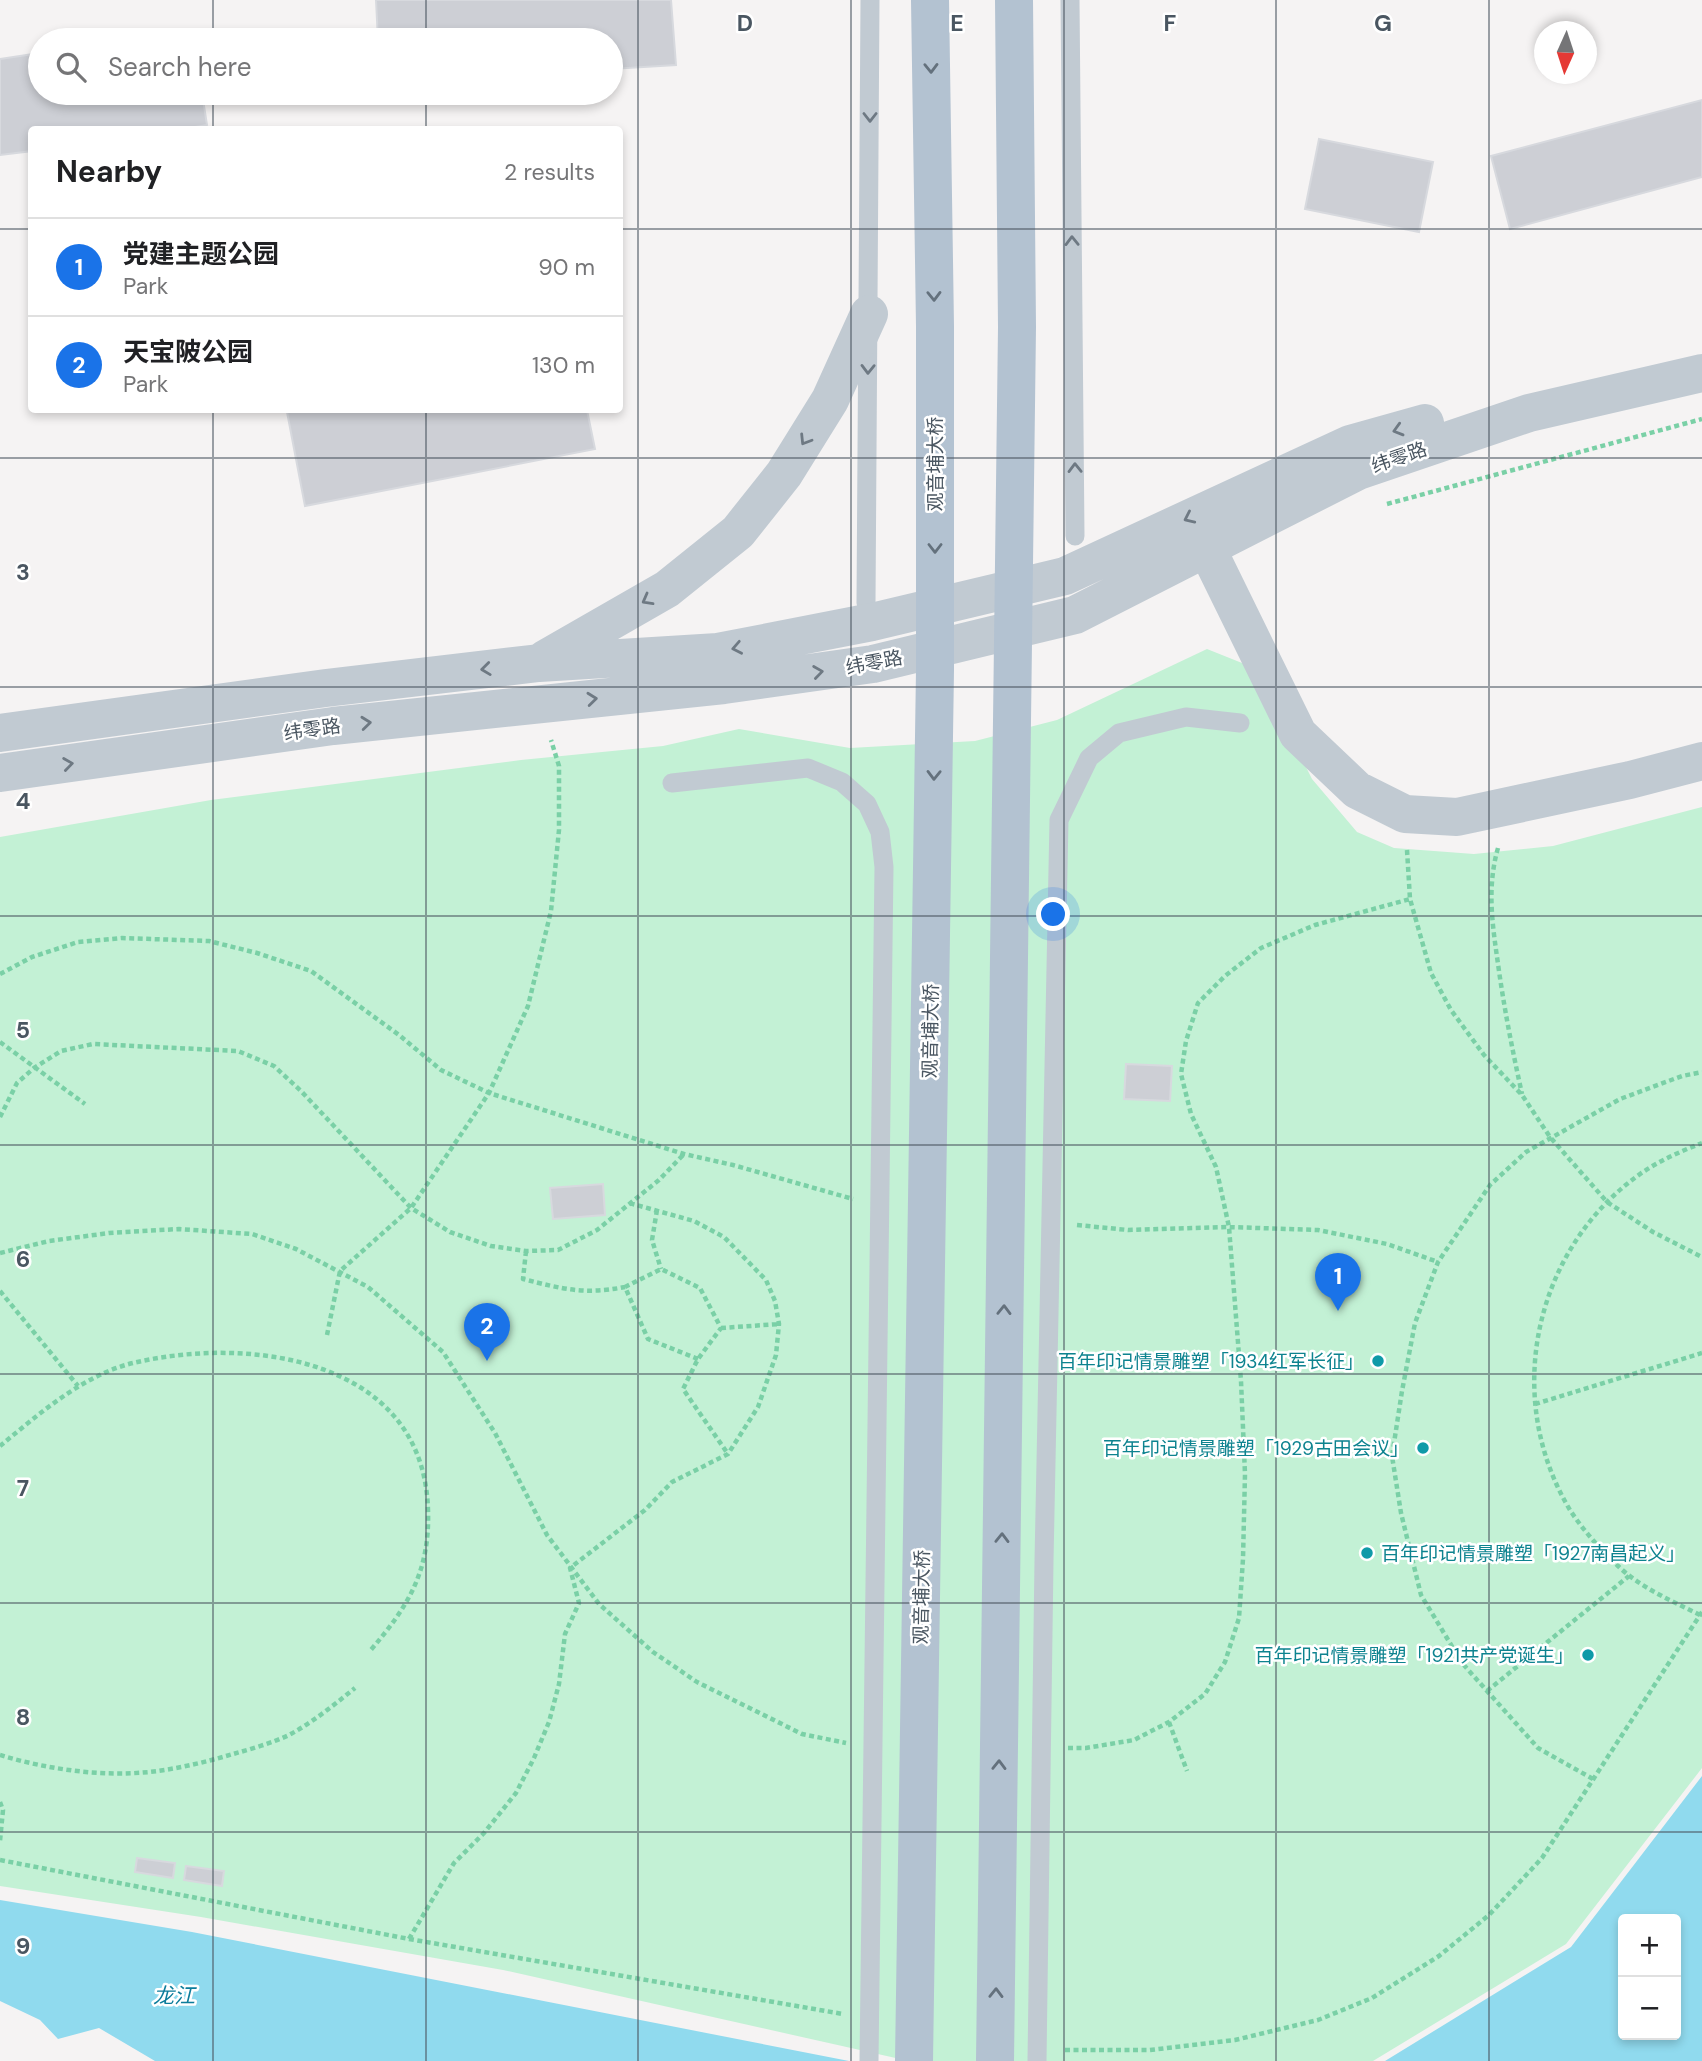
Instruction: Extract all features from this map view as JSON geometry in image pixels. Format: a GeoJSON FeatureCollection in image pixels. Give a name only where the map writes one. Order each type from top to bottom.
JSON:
{"type":"FeatureCollection","features":[{"type":"Feature","properties":{"kind":"main road","name":"观音埔大桥"},"geometry":{"type":"LineString","coordinates":[[914,2061],[936,670],[930,0]]}},
{"type":"Feature","properties":{"kind":"main road"},"geometry":{"type":"LineString","coordinates":[[995,2061],[1017,327],[1014,0]]}},
{"type":"Feature","properties":{"kind":"street"},"geometry":{"type":"LineString","coordinates":[[539,663],[667,589],[738,532],[783,474],[830,400],[869,314]]}},
{"type":"Feature","properties":{"kind":"street","name":"纬零路"},"geometry":{"type":"LineString","coordinates":[[0,733],[312,690],[539,663],[718,652],[872,622],[1065,576],[1350,444],[1530,392],[1702,354]]}},
{"type":"Feature","properties":{"kind":"street","name":"纬零路"},"geometry":{"type":"LineString","coordinates":[[0,773],[333,726],[724,685],[873,664],[1075,615],[1358,471],[1529,413],[1702,373]]}},
{"type":"Feature","properties":{"kind":"street"},"geometry":{"type":"LineString","coordinates":[[1214,565],[1298,734],[1357,789],[1405,814],[1457,817],[1630,780],[1702,761]]}},
{"type":"Feature","properties":{"kind":"lane"},"geometry":{"type":"LineString","coordinates":[[866,603],[870,0]]}},
{"type":"Feature","properties":{"kind":"lane"},"geometry":{"type":"LineString","coordinates":[[1070,0],[1075,536]]}},
{"type":"Feature","properties":{"kind":"lane"},"geometry":{"type":"LineString","coordinates":[[1037,2061],[1059,820],[1089,758],[1119,733],[1186,717],[1240,723]]}},
{"type":"Feature","properties":{"kind":"lane"},"geometry":{"type":"LineString","coordinates":[[673,783],[808,768],[842,782],[867,804],[880,832],[884,867],[869,2061]]}},
{"type":"Feature","properties":{"kind":"path"},"geometry":{"type":"LineString","coordinates":[[1376,507],[1702,419]]}},
{"type":"Feature","properties":{"kind":"path"},"geometry":{"type":"LineString","coordinates":[[327,1335],[340,1270],[411,1208],[489,1093],[528,1006],[551,911],[559,830],[559,766],[548,729]]}},
{"type":"Feature","properties":{"kind":"path"},"geometry":{"type":"LineString","coordinates":[[1511,807],[1491,871],[1490,913],[1507,1030],[1522,1095]]}},
{"type":"Feature","properties":{"kind":"path"},"geometry":{"type":"LineString","coordinates":[[1405,814],[1410,899],[1431,973],[1451,1010],[1484,1055],[1522,1095],[1550,1137],[1607,1202],[1653,1232],[1702,1257]]}},
{"type":"Feature","properties":{"kind":"path"},"geometry":{"type":"LineString","coordinates":[[0,974],[32,957],[78,942],[122,938],[209,941],[257,953],[311,971],[399,1035],[441,1070],[489,1093],[684,1154],[860,1200]]}},
{"type":"Feature","properties":{"kind":"path"},"geometry":{"type":"LineString","coordinates":[[0,1042],[86,1104]]}},
{"type":"Feature","properties":{"kind":"path"},"geometry":{"type":"LineString","coordinates":[[0,1117],[17,1083],[34,1068],[61,1051],[93,1044],[137,1044],[238,1051],[274,1066],[411,1208],[450,1232],[491,1246],[526,1251],[558,1250],[597,1230],[659,1180],[684,1154]]}},
{"type":"Feature","properties":{"kind":"path"},"geometry":{"type":"LineString","coordinates":[[1593,1779],[1538,1748],[1462,1663],[1421,1595],[1401,1513],[1392,1456],[1415,1323],[1438,1262],[1490,1185],[1527,1152],[1620,1099],[1682,1076],[1702,1072]]}},
{"type":"Feature","properties":{"kind":"path"},"geometry":{"type":"LineString","coordinates":[[1700,1615],[1629,1576],[1593,1540],[1570,1510],[1553,1476],[1541,1441],[1533,1367],[1548,1294],[1570,1249],[1584,1228],[1607,1202],[1637,1176],[1669,1156],[1702,1143]]}},
{"type":"Feature","properties":{"kind":"path"},"geometry":{"type":"LineString","coordinates":[[409,1939],[454,1863],[484,1833],[516,1793],[534,1758],[549,1722],[559,1685],[565,1634],[579,1603],[570,1568],[645,1510],[672,1482],[728,1454],[758,1407],[768,1382],[776,1354],[779,1324],[775,1301],[766,1280],[724,1237],[694,1221],[629,1203]]}},
{"type":"Feature","properties":{"kind":"path"},"geometry":{"type":"LineString","coordinates":[[657,1210],[652,1240],[661,1269],[700,1288],[721,1328]]}},
{"type":"Feature","properties":{"kind":"path"},"geometry":{"type":"LineString","coordinates":[[1074,1225],[1128,1230],[1229,1227],[1318,1230],[1387,1244],[1438,1262]]}},
{"type":"Feature","properties":{"kind":"path"},"geometry":{"type":"LineString","coordinates":[[526,1251],[523,1279],[577,1292],[601,1292],[625,1287],[661,1269]]}},
{"type":"Feature","properties":{"kind":"path"},"geometry":{"type":"LineString","coordinates":[[625,1287],[648,1339],[698,1360]]}},
{"type":"Feature","properties":{"kind":"path"},"geometry":{"type":"LineString","coordinates":[[0,1291],[78,1386]]}},
{"type":"Feature","properties":{"kind":"path"},"geometry":{"type":"LineString","coordinates":[[721,1328],[779,1324]]}},
{"type":"Feature","properties":{"kind":"path"},"geometry":{"type":"LineString","coordinates":[[721,1328],[698,1360],[683,1389],[728,1454]]}},
{"type":"Feature","properties":{"kind":"path"},"geometry":{"type":"LineString","coordinates":[[0,1446],[78,1386],[131,1363],[177,1355],[232,1352],[283,1358],[318,1367],[368,1391],[389,1408],[420,1457],[427,1486],[428,1520],[425,1557],[414,1592],[369,1652]]}},
{"type":"Feature","properties":{"kind":"path"},"geometry":{"type":"LineString","coordinates":[[1535,1404],[1702,1353]]}},
{"type":"Feature","properties":{"kind":"path"},"geometry":{"type":"LineString","coordinates":[[1487,1691],[1629,1576]]}},
{"type":"Feature","properties":{"kind":"path"},"geometry":{"type":"LineString","coordinates":[[0,1755],[33,1763],[104,1772],[148,1772],[201,1763],[288,1735],[322,1714],[355,1688]]}},
{"type":"Feature","properties":{"kind":"path"},"geometry":{"type":"LineString","coordinates":[[1169,1723],[1187,1771]]}},
{"type":"Feature","properties":{"kind":"path"},"geometry":{"type":"LineString","coordinates":[[0,1802],[3,1810],[0,1841]]}},
{"type":"Feature","properties":{"kind":"green space"},"geometry":{"type":"Polygon","coordinates":[[[1207,649],[1247,665],[1280,715],[1312,779],[1357,832],[1394,848],[1474,854],[1553,846],[1702,807],[1702,1768],[1566,1944],[1373,2061],[909,2061],[503,1970],[201,1917],[0,1886],[0,837],[211,800],[521,760],[663,746],[739,729],[850,748],[975,741],[1057,720],[1207,649]]]}},
{"type":"Feature","properties":{"kind":"water"},"geometry":{"type":"Polygon","coordinates":[[[1702,1776],[1702,2061],[1385,2061],[1571,1947],[1702,1776]]]}},
{"type":"Feature","properties":{"kind":"water","name":"龙江"},"geometry":{"type":"Polygon","coordinates":[[[0,1900],[192,1932],[849,2061],[155,2061],[99,2028],[58,2039],[40,2020],[0,2001],[0,1900]]]}},
{"type":"Feature","properties":{"kind":"building"},"geometry":{"type":"Polygon","coordinates":[[[376,0],[671,0],[676,65],[623,68],[623,28],[377,28],[376,0]]]}},
{"type":"Feature","properties":{"kind":"building"},"geometry":{"type":"Polygon","coordinates":[[[28,55],[28,105],[204,105],[207,125],[28,126],[28,152],[0,155],[0,59],[28,55]]]}},
{"type":"Feature","properties":{"kind":"building"},"geometry":{"type":"Polygon","coordinates":[[[1702,100],[1702,177],[1510,229],[1491,156],[1702,100]]]}},
{"type":"Feature","properties":{"kind":"building"},"geometry":{"type":"Polygon","coordinates":[[[1319,139],[1433,162],[1419,232],[1305,209],[1319,139]]]}},
{"type":"Feature","properties":{"kind":"building"},"geometry":{"type":"Polygon","coordinates":[[[287,413],[588,413],[595,449],[305,506],[287,413]]]}},
{"type":"Feature","properties":{"kind":"building"},"geometry":{"type":"Polygon","coordinates":[[[1126,1064],[1172,1066],[1170,1101],[1124,1099],[1126,1064]]]}},
{"type":"Feature","properties":{"kind":"building"},"geometry":{"type":"Polygon","coordinates":[[[603,1184],[605,1215],[553,1219],[550,1188],[603,1184]]]}},
{"type":"Feature","properties":{"kind":"building"},"geometry":{"type":"Polygon","coordinates":[[[137,1858],[175,1863],[173,1878],[135,1872],[137,1858]]]}},
{"type":"Feature","properties":{"kind":"building"},"geometry":{"type":"Polygon","coordinates":[[[186,1866],[224,1871],[222,1886],[184,1880],[186,1866]]]}},
{"type":"Feature","properties":{"kind":"place","name":"党建主题公园"},"geometry":{"type":"Point","coordinates":[1338,1311]}},
{"type":"Feature","properties":{"kind":"place","name":"天宝陂公园"},"geometry":{"type":"Point","coordinates":[487,1361]}},
{"type":"Feature","properties":{"kind":"place","name":"百年印记情景雕塑「1934红军长征」"},"geometry":{"type":"Point","coordinates":[1378,1361]}},
{"type":"Feature","properties":{"kind":"place","name":"百年印记情景雕塑「1929古田会议」"},"geometry":{"type":"Point","coordinates":[1423,1448]}},
{"type":"Feature","properties":{"kind":"place","name":"百年印记情景雕塑「1927南昌起义」"},"geometry":{"type":"Point","coordinates":[1367,1553]}},
{"type":"Feature","properties":{"kind":"place","name":"百年印记情景雕塑「1921共产党诞生」"},"geometry":{"type":"Point","coordinates":[1588,1655]}}]}
